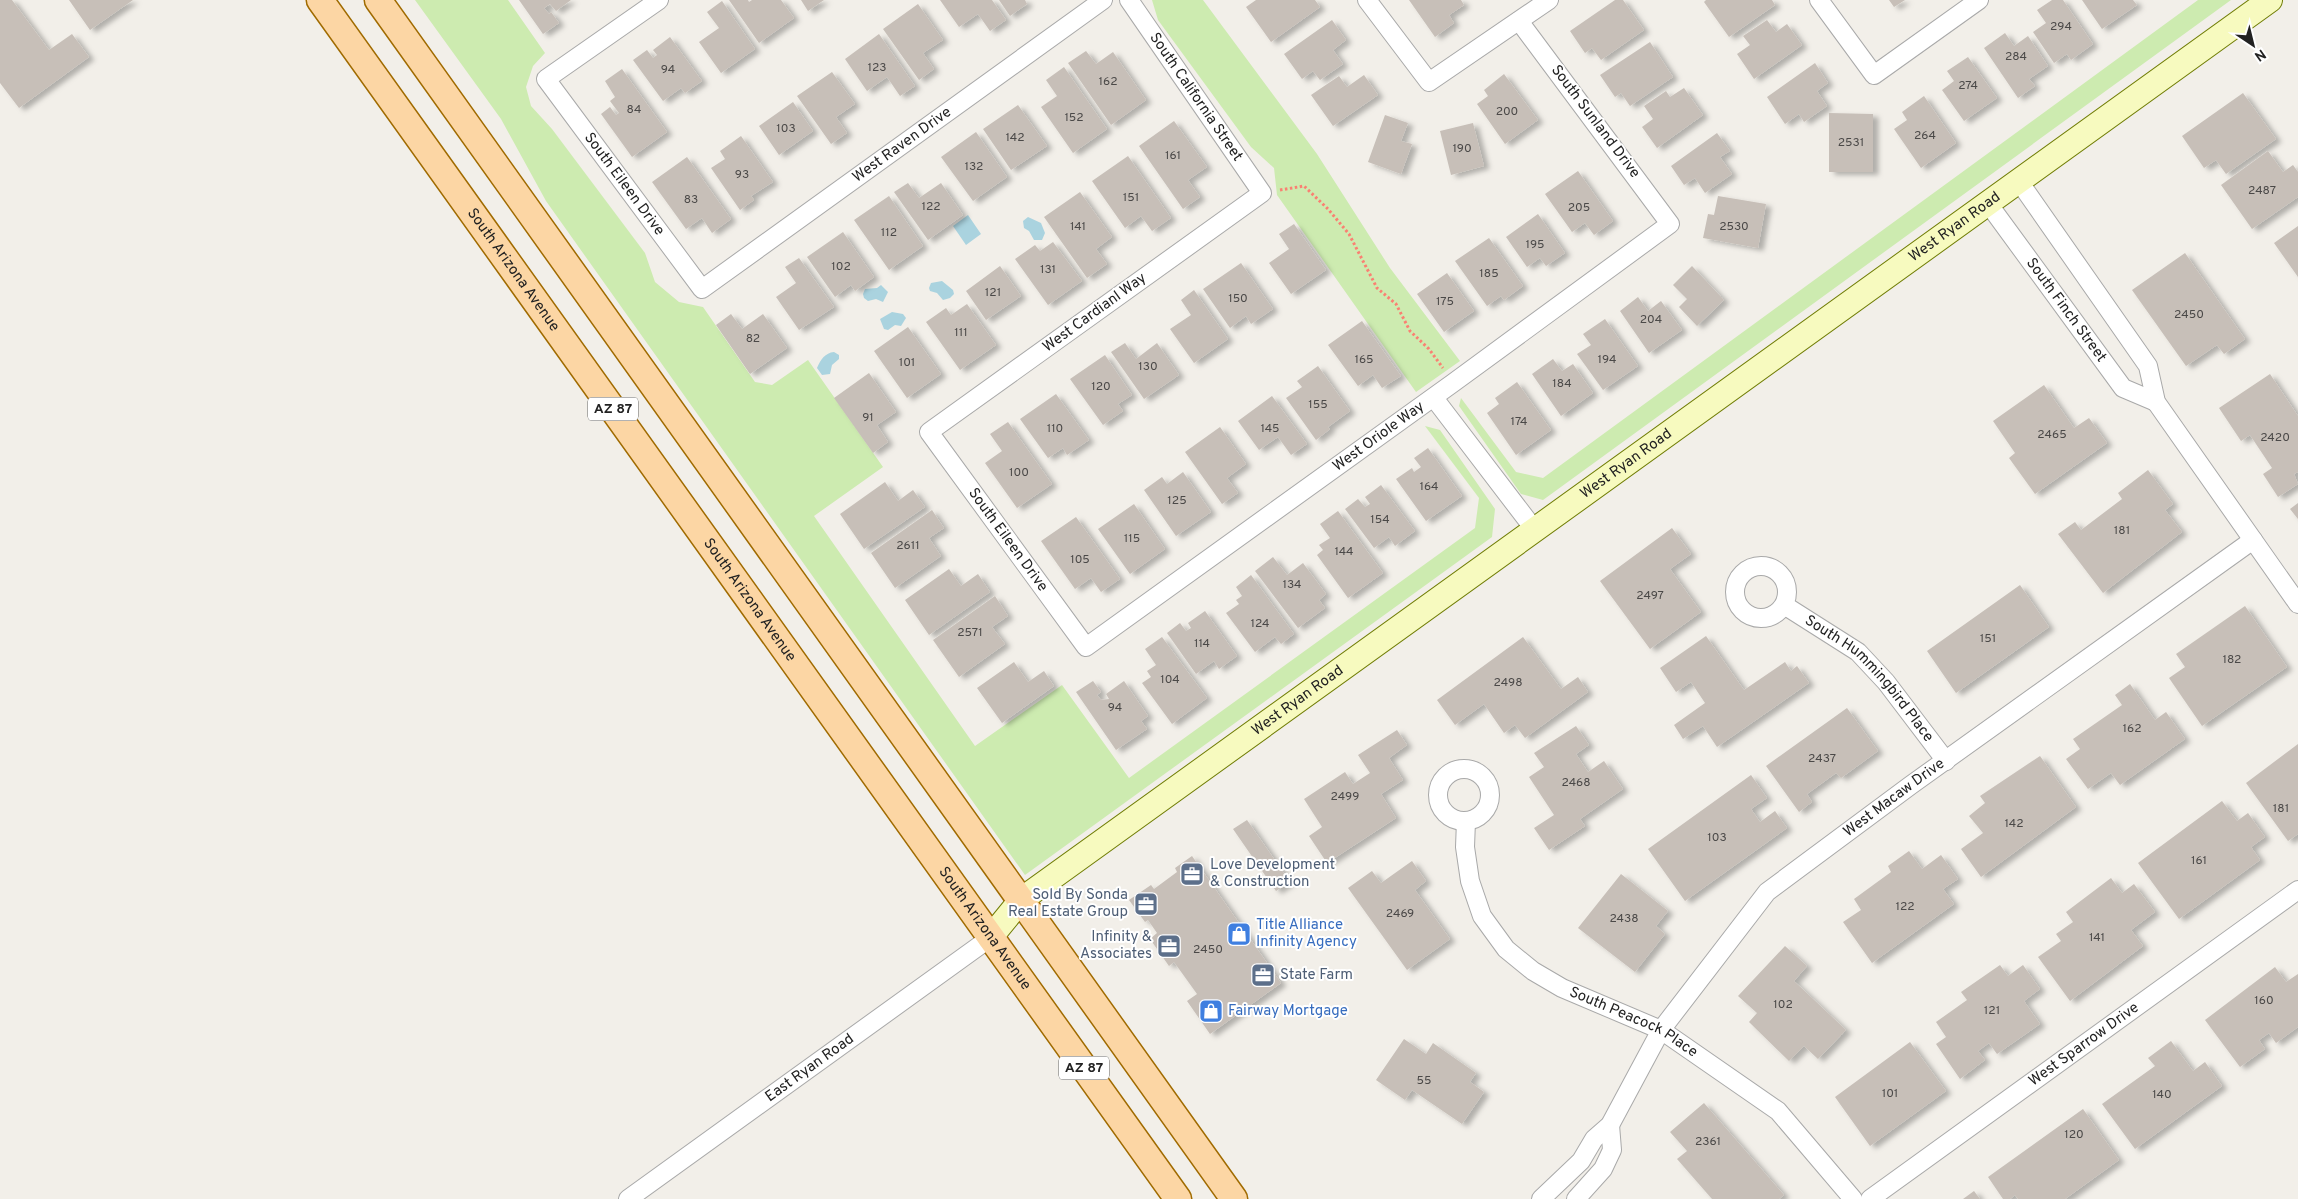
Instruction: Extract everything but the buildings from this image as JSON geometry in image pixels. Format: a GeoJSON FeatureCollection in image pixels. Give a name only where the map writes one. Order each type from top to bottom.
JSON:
{"type":"FeatureCollection","features":[{"type":"Feature","properties":{"kind":"main road","name":"AZ 87"},"geometry":{"type":"LineString","coordinates":[[378,0],[1234,1199]]}},
{"type":"Feature","properties":{"kind":"main road","name":"South Arizona Avenue"},"geometry":{"type":"LineString","coordinates":[[327,3],[990,938],[1178,1199]]}},
{"type":"Feature","properties":{"kind":"street","name":"South Eileen Drive"},"geometry":{"type":"LineString","coordinates":[[659,0],[546,79],[702,289]]}},
{"type":"Feature","properties":{"kind":"street","name":"West Raven Drive"},"geometry":{"type":"LineString","coordinates":[[702,289],[1103,0]]}},
{"type":"Feature","properties":{"kind":"street","name":"South California Street"},"geometry":{"type":"LineString","coordinates":[[1129,0],[1262,193]]}},
{"type":"Feature","properties":{"kind":"street"},"geometry":{"type":"LineString","coordinates":[[1367,0],[1429,82],[1549,0]]}},
{"type":"Feature","properties":{"kind":"street"},"geometry":{"type":"LineString","coordinates":[[1819,0],[1874,75],[1979,0]]}},
{"type":"Feature","properties":{"kind":"street","name":"West Ryan Road"},"geometry":{"type":"LineString","coordinates":[[990,938],[1021,900],[2270,0]]}},
{"type":"Feature","properties":{"kind":"street","name":"South Sunland Drive"},"geometry":{"type":"LineString","coordinates":[[1519,21],[1670,224]]}},
{"type":"Feature","properties":{"kind":"street"},"geometry":{"type":"LineString","coordinates":[[2018,180],[2148,366],[2156,402],[2298,604]]}},
{"type":"Feature","properties":{"kind":"street","name":"West Cardianl Way"},"geometry":{"type":"LineString","coordinates":[[929,432],[1262,193]]}},
{"type":"Feature","properties":{"kind":"street","name":"South Finch Street"},"geometry":{"type":"LineString","coordinates":[[1988,202],[2123,388],[2156,402]]}},
{"type":"Feature","properties":{"kind":"street","name":"West Oriole Way"},"geometry":{"type":"LineString","coordinates":[[1086,647],[1434,398],[1670,224]]}},
{"type":"Feature","properties":{"kind":"street"},"geometry":{"type":"LineString","coordinates":[[1434,398],[1534,529]]}},
{"type":"Feature","properties":{"kind":"street","name":"South Eileen Drive"},"geometry":{"type":"LineString","coordinates":[[929,432],[1086,647]]}},
{"type":"Feature","properties":{"kind":"street","name":"West Macaw Drive"},"geometry":{"type":"LineString","coordinates":[[1540,1199],[1581,1160],[1594,1139],[1610,1125],[1661,1030],[1767,892],[1946,760],[2254,540]]}},
{"type":"Feature","properties":{"kind":"street","name":"South Hummingbird Place"},"geometry":{"type":"LineString","coordinates":[[1784,606],[1858,652],[1886,682],[1946,760]]}},
{"type":"Feature","properties":{"kind":"street","name":"South Peacock Place"},"geometry":{"type":"LineString","coordinates":[[1466,821],[1465,847],[1470,881],[1482,916],[1506,949],[1533,971],[1562,988],[1661,1030],[1778,1111],[1853,1199]]}},
{"type":"Feature","properties":{"kind":"street","name":"West Sparrow Drive"},"geometry":{"type":"LineString","coordinates":[[1870,1199],[2298,890]]}},
{"type":"Feature","properties":{"kind":"street","name":"East Ryan Road"},"geometry":{"type":"LineString","coordinates":[[628,1199],[990,938]]}},
{"type":"Feature","properties":{"kind":"street"},"geometry":{"type":"LineString","coordinates":[[1576,1199],[1603,1168],[1612,1150],[1610,1125]]}},
{"type":"Feature","properties":{"kind":"path"},"geometry":{"type":"LineString","coordinates":[[1262,193],[1304,186],[1328,209],[1349,234],[1377,288],[1396,304],[1410,331],[1429,349],[1453,383]]}},
{"type":"Feature","properties":{"kind":"green space"},"geometry":{"type":"Polygon","coordinates":[[[415,0],[508,0],[545,53],[533,66],[526,87],[531,106],[552,129],[645,253],[655,282],[679,302],[703,307],[755,382],[772,385],[808,360],[883,467],[814,516],[975,746],[1062,685],[1129,778],[1475,528],[1479,498],[1425,426],[1440,430],[1495,509],[1492,537],[1025,875],[546,201],[501,119],[415,0]]]}},
{"type":"Feature","properties":{"kind":"green space"},"geometry":{"type":"Polygon","coordinates":[[[1152,0],[1203,0],[1317,154],[1390,268],[1460,361],[1416,392],[1277,195],[1274,168],[1251,147],[1158,20],[1152,0]]]}},
{"type":"Feature","properties":{"kind":"green space"},"geometry":{"type":"Polygon","coordinates":[[[2198,0],[2231,0],[1543,500],[1521,494],[1459,406],[1461,398],[1516,472],[1543,478],[2198,0]]]}},
{"type":"Feature","properties":{"kind":"water"},"geometry":{"type":"Polygon","coordinates":[[[968,215],[981,234],[966,245],[953,226],[968,215]]]}},
{"type":"Feature","properties":{"kind":"water"},"geometry":{"type":"Polygon","coordinates":[[[1028,217],[1041,223],[1045,233],[1042,240],[1034,240],[1029,231],[1024,228],[1023,221],[1028,217]]]}},
{"type":"Feature","properties":{"kind":"water"},"geometry":{"type":"Polygon","coordinates":[[[942,281],[953,290],[954,294],[950,298],[943,300],[937,293],[930,291],[929,288],[931,283],[942,281]]]}},
{"type":"Feature","properties":{"kind":"water"},"geometry":{"type":"Polygon","coordinates":[[[881,285],[888,292],[883,302],[876,299],[868,301],[864,298],[865,289],[877,288],[881,285]]]}},
{"type":"Feature","properties":{"kind":"water"},"geometry":{"type":"Polygon","coordinates":[[[892,312],[903,314],[906,318],[901,326],[895,325],[888,330],[884,329],[880,319],[892,312]]]}},
{"type":"Feature","properties":{"kind":"water"},"geometry":{"type":"Polygon","coordinates":[[[834,352],[839,355],[839,359],[832,365],[830,374],[822,375],[817,368],[826,355],[834,352]]]}},
{"type":"Feature","properties":{"kind":"place","name":"Love Development & Construction"},"geometry":{"type":"Point","coordinates":[1192,874]}},
{"type":"Feature","properties":{"kind":"place","name":"Sold By Sonda Real Estate Group"},"geometry":{"type":"Point","coordinates":[1146,904]}},
{"type":"Feature","properties":{"kind":"place","name":"Title Alliance Infinity Agency"},"geometry":{"type":"Point","coordinates":[1239,934]}},
{"type":"Feature","properties":{"kind":"place","name":"Infinity & Associates"},"geometry":{"type":"Point","coordinates":[1169,946]}},
{"type":"Feature","properties":{"kind":"place","name":"State Farm"},"geometry":{"type":"Point","coordinates":[1263,975]}},
{"type":"Feature","properties":{"kind":"place","name":"Fairway Mortgage"},"geometry":{"type":"Point","coordinates":[1211,1011]}}]}
